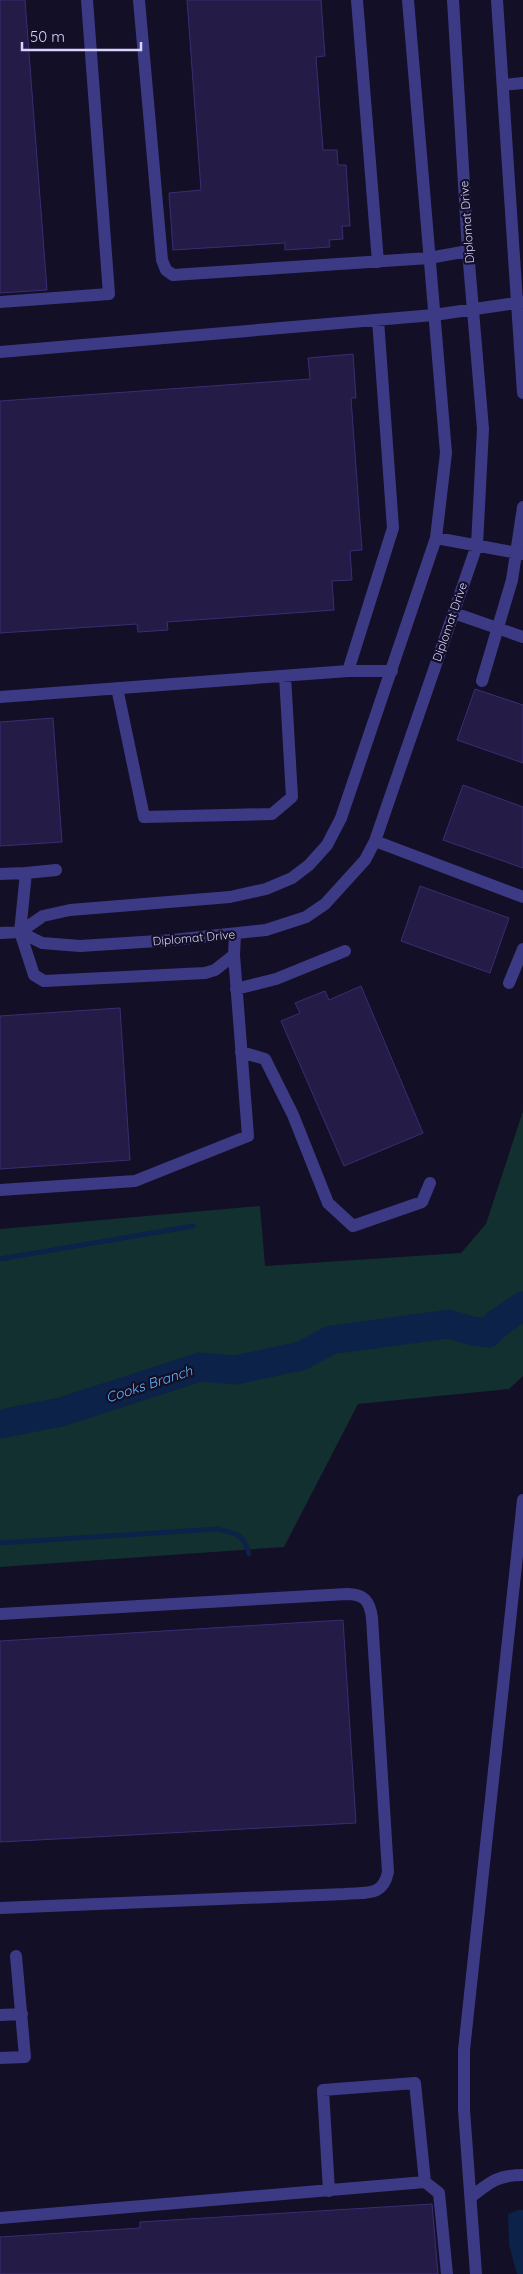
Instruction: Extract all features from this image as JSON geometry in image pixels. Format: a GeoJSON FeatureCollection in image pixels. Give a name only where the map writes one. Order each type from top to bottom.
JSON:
{"type":"FeatureCollection","features":[{"type":"Feature","properties":{"kind":"street"},"geometry":{"type":"LineString","coordinates":[[0,302],[109,294],[87,0]]}},
{"type":"Feature","properties":{"kind":"street"},"geometry":{"type":"LineString","coordinates":[[139,0],[162,260],[166,270],[173,276],[429,258],[468,251]]}},
{"type":"Feature","properties":{"kind":"street"},"geometry":{"type":"LineString","coordinates":[[357,0],[378,262]]}},
{"type":"Feature","properties":{"kind":"street"},"geometry":{"type":"LineString","coordinates":[[20,932],[43,916],[70,910],[230,897],[266,889],[292,878],[309,865],[327,845],[341,818],[436,538],[446,453],[408,0]]}},
{"type":"Feature","properties":{"kind":"street","name":"Diplomat Drive"},"geometry":{"type":"LineString","coordinates":[[0,933],[20,932],[42,943],[80,946],[235,935],[266,930],[306,917],[325,904],[366,860],[375,841],[477,545],[483,429],[468,251],[452,0]]}},
{"type":"Feature","properties":{"kind":"street"},"geometry":{"type":"LineString","coordinates":[[497,0],[520,302],[523,393]]}},
{"type":"Feature","properties":{"kind":"street"},"geometry":{"type":"LineString","coordinates":[[503,85],[523,83]]}},
{"type":"Feature","properties":{"kind":"street"},"geometry":{"type":"LineString","coordinates":[[0,352],[434,315],[520,302]]}},
{"type":"Feature","properties":{"kind":"street"},"geometry":{"type":"LineString","coordinates":[[348,671],[393,528],[378,320]]}},
{"type":"Feature","properties":{"kind":"street"},"geometry":{"type":"LineString","coordinates":[[482,681],[499,629],[519,554],[523,507]]}},
{"type":"Feature","properties":{"kind":"street"},"geometry":{"type":"LineString","coordinates":[[436,538],[519,554]]}},
{"type":"Feature","properties":{"kind":"street"},"geometry":{"type":"LineString","coordinates":[[454,613],[523,637]]}},
{"type":"Feature","properties":{"kind":"street"},"geometry":{"type":"LineString","coordinates":[[0,697],[348,671],[392,671]]}},
{"type":"Feature","properties":{"kind":"street"},"geometry":{"type":"LineString","coordinates":[[117,688],[144,817],[272,814],[292,797],[285,676]]}},
{"type":"Feature","properties":{"kind":"street"},"geometry":{"type":"LineString","coordinates":[[375,841],[523,897]]}},
{"type":"Feature","properties":{"kind":"street"},"geometry":{"type":"LineString","coordinates":[[0,874],[56,870]]}},
{"type":"Feature","properties":{"kind":"street"},"geometry":{"type":"LineString","coordinates":[[26,873],[20,932],[34,975],[44,981],[205,973],[215,970],[234,955]]}},
{"type":"Feature","properties":{"kind":"street"},"geometry":{"type":"LineString","coordinates":[[0,1190],[135,1181],[248,1136],[236,989],[235,935]]}},
{"type":"Feature","properties":{"kind":"street"},"geometry":{"type":"LineString","coordinates":[[509,982],[523,949]]}},
{"type":"Feature","properties":{"kind":"street"},"geometry":{"type":"LineString","coordinates":[[236,989],[276,979],[346,951]]}},
{"type":"Feature","properties":{"kind":"street"},"geometry":{"type":"LineString","coordinates":[[241,1052],[265,1059],[293,1115],[328,1203],[353,1226],[422,1202],[430,1183]]}},
{"type":"Feature","properties":{"kind":"street"},"geometry":{"type":"LineString","coordinates":[[476,2274],[464,2110],[464,2050],[523,1500]]}},
{"type":"Feature","properties":{"kind":"street"},"geometry":{"type":"LineString","coordinates":[[0,1614],[347,1594],[358,1594],[366,1599],[370,1606],[372,1618],[388,1872],[386,1884],[379,1890],[346,1894],[0,1908]]}},
{"type":"Feature","properties":{"kind":"street"},"geometry":{"type":"LineString","coordinates":[[0,2058],[25,2057],[16,1956]]}},
{"type":"Feature","properties":{"kind":"street"},"geometry":{"type":"LineString","coordinates":[[0,2015],[22,2014]]}},
{"type":"Feature","properties":{"kind":"street"},"geometry":{"type":"LineString","coordinates":[[329,2191],[323,2090],[415,2084],[425,2182]]}},
{"type":"Feature","properties":{"kind":"street"},"geometry":{"type":"LineString","coordinates":[[471,2197],[493,2180],[508,2175],[523,2175]]}},
{"type":"Feature","properties":{"kind":"street"},"geometry":{"type":"LineString","coordinates":[[0,2218],[425,2182],[439,2193],[447,2274]]}},
{"type":"Feature","properties":{"kind":"green space"},"geometry":{"type":"Polygon","coordinates":[[[523,1111],[523,1376],[509,1389],[358,1404],[284,1547],[0,1567],[0,1229],[260,1206],[265,1266],[461,1253],[486,1224],[523,1111]]]}},
{"type":"Feature","properties":{"kind":"water"},"geometry":{"type":"Polygon","coordinates":[[[523,2210],[523,2274],[517,2274],[509,2245],[508,2214],[523,2210]]]}},
{"type":"Feature","properties":{"kind":"building"},"geometry":{"type":"Polygon","coordinates":[[[0,0],[25,0],[47,290],[0,293],[0,0]]]}},
{"type":"Feature","properties":{"kind":"building"},"geometry":{"type":"Polygon","coordinates":[[[187,0],[321,0],[325,56],[316,57],[323,150],[337,150],[338,165],[346,165],[350,226],[342,226],[343,239],[329,240],[330,247],[285,250],[285,243],[173,250],[169,193],[201,190],[187,0]]]}},
{"type":"Feature","properties":{"kind":"building"},"geometry":{"type":"Polygon","coordinates":[[[353,354],[356,398],[351,398],[362,550],[350,551],[352,580],[332,581],[334,610],[167,622],[168,630],[138,632],[137,624],[0,633],[0,401],[310,379],[308,358],[353,354]]]}},
{"type":"Feature","properties":{"kind":"building"},"geometry":{"type":"Polygon","coordinates":[[[475,689],[523,705],[523,763],[457,740],[475,689]]]}},
{"type":"Feature","properties":{"kind":"building"},"geometry":{"type":"Polygon","coordinates":[[[53,718],[62,842],[0,846],[0,722],[53,718]]]}},
{"type":"Feature","properties":{"kind":"building"},"geometry":{"type":"Polygon","coordinates":[[[463,785],[523,807],[523,868],[443,840],[463,785]]]}},
{"type":"Feature","properties":{"kind":"building"},"geometry":{"type":"Polygon","coordinates":[[[420,886],[509,918],[490,973],[401,941],[420,886]]]}},
{"type":"Feature","properties":{"kind":"building"},"geometry":{"type":"Polygon","coordinates":[[[361,986],[423,1133],[344,1166],[281,1021],[300,1013],[295,1003],[325,991],[329,1000],[361,986]]]}},
{"type":"Feature","properties":{"kind":"building"},"geometry":{"type":"Polygon","coordinates":[[[120,1008],[130,1160],[0,1169],[0,1016],[120,1008]]]}},
{"type":"Feature","properties":{"kind":"building"},"geometry":{"type":"Polygon","coordinates":[[[343,1620],[356,1823],[0,1842],[0,1641],[343,1620]]]}},
{"type":"Feature","properties":{"kind":"building"},"geometry":{"type":"Polygon","coordinates":[[[432,2204],[438,2274],[0,2274],[0,2237],[140,2228],[140,2222],[432,2204]]]}},
{"type":"Feature","properties":{"kind":"waterway"},"geometry":{"type":"LineString","coordinates":[[0,1259],[193,1226]]}},
{"type":"Feature","properties":{"kind":"waterway","name":"Cooks Branch"},"geometry":{"type":"LineString","coordinates":[[0,1424],[61,1412],[200,1367],[235,1370],[301,1356],[331,1340],[449,1324],[472,1331],[488,1333],[499,1322],[523,1306]]}},
{"type":"Feature","properties":{"kind":"waterway"},"geometry":{"type":"LineString","coordinates":[[0,1543],[217,1529],[242,1538],[249,1554]]}}]}
